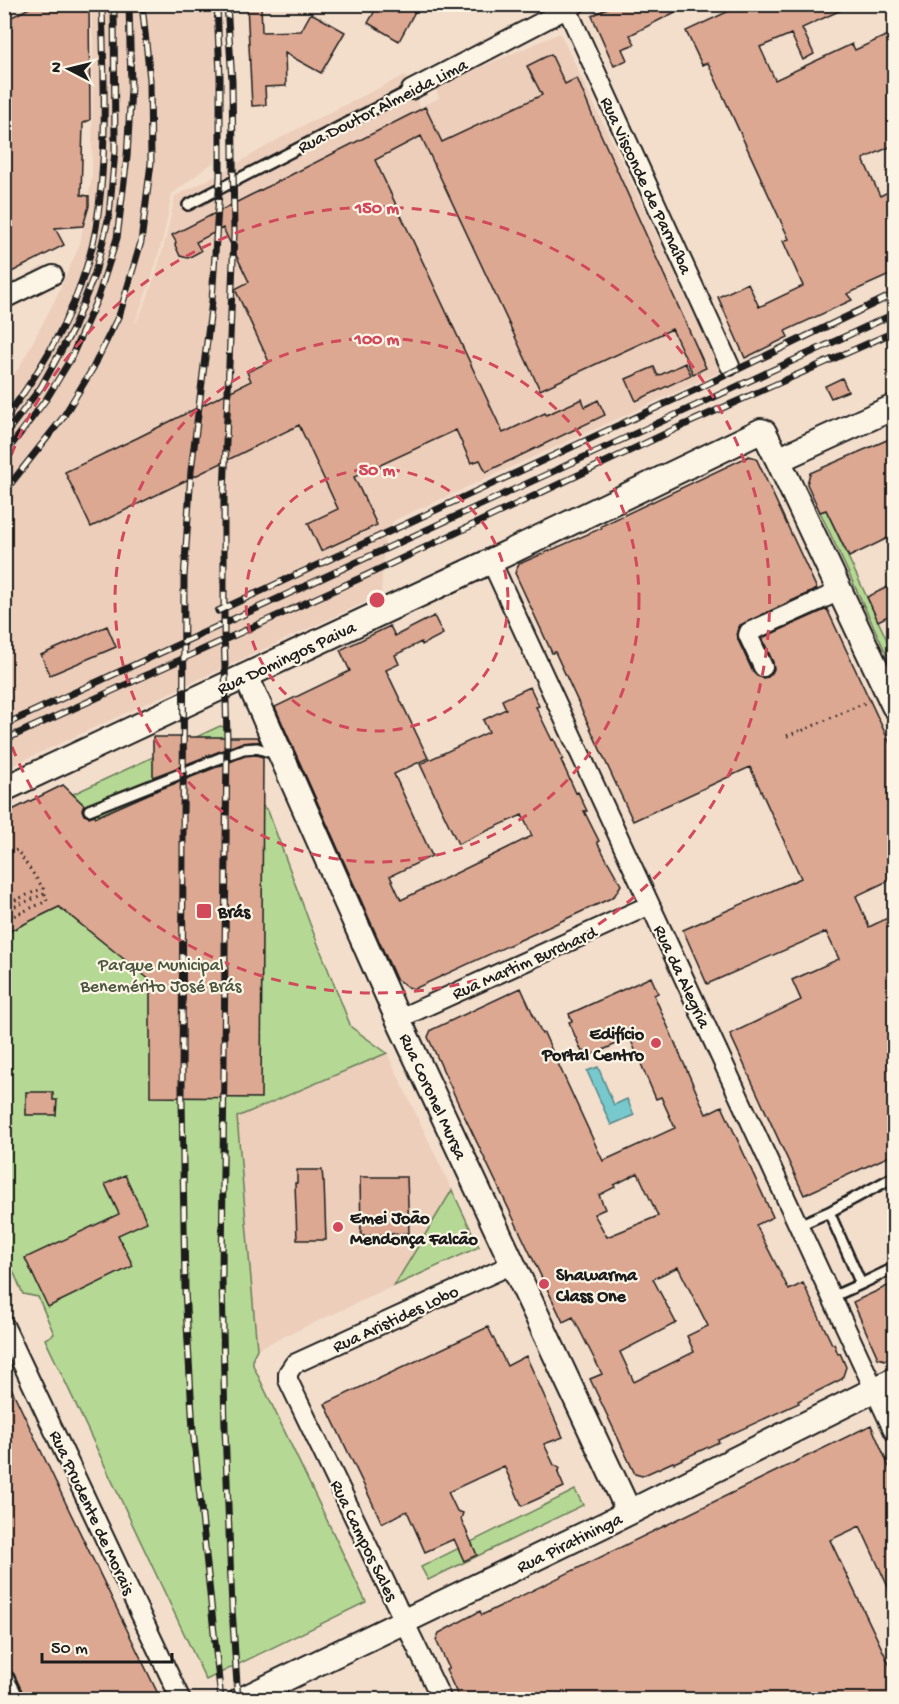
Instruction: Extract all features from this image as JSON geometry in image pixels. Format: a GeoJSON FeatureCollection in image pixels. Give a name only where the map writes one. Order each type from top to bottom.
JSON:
{"type":"FeatureCollection","features":[{"type":"Feature","properties":{"kind":"street","name":"Rua Doutor Almeida Lima"},"geometry":{"type":"LineString","coordinates":[[411,90],[569,6]]}},
{"type":"Feature","properties":{"kind":"street","name":"Rua Visconde de Parnaíba"},"geometry":{"type":"LineString","coordinates":[[569,6],[730,366]]}},
{"type":"Feature","properties":{"kind":"street"},"geometry":{"type":"LineString","coordinates":[[4,299],[53,275]]}},
{"type":"Feature","properties":{"kind":"street"},"geometry":{"type":"LineString","coordinates":[[891,699],[778,460],[894,407]]}},
{"type":"Feature","properties":{"kind":"street","name":"Rua Domingos Paiva"},"geometry":{"type":"LineString","coordinates":[[4,789],[763,431],[778,460]]}},
{"type":"Feature","properties":{"kind":"street","name":"Rua da Alegria"},"geometry":{"type":"LineString","coordinates":[[491,561],[832,1297],[885,1385],[894,1432]]}},
{"type":"Feature","properties":{"kind":"street"},"geometry":{"type":"LineString","coordinates":[[763,667],[748,635],[749,632],[840,591]]}},
{"type":"Feature","properties":{"kind":"street","name":"Rua Coronel Mursa"},"geometry":{"type":"LineString","coordinates":[[246,676],[398,1019],[629,1512]]}},
{"type":"Feature","properties":{"kind":"street","name":"Rua Martim Burchard"},"geometry":{"type":"LineString","coordinates":[[398,1019],[650,905]]}},
{"type":"Feature","properties":{"kind":"street","name":"Rua Aristides Lobo"},"geometry":{"type":"LineString","coordinates":[[288,1380],[288,1373],[294,1364],[513,1264]]}},
{"type":"Feature","properties":{"kind":"street","name":"Rua Prudente de Morais"},"geometry":{"type":"LineString","coordinates":[[4,1325],[181,1700]]}},
{"type":"Feature","properties":{"kind":"street","name":"Rua Campos Sales"},"geometry":{"type":"LineString","coordinates":[[288,1380],[442,1700]]}},
{"type":"Feature","properties":{"kind":"street","name":"Rua Piratininga"},"geometry":{"type":"LineString","coordinates":[[241,1700],[405,1622],[885,1385]]}},
{"type":"Feature","properties":{"kind":"street"},"geometry":{"type":"LineString","coordinates":[[4,1679],[15,1700]]}},
{"type":"Feature","properties":{"kind":"lane","name":"Rua Doutor Almeida Lima"},"geometry":{"type":"LineString","coordinates":[[188,205],[411,90]]}},
{"type":"Feature","properties":{"kind":"lane"},"geometry":{"type":"LineString","coordinates":[[89,810],[243,749],[257,748],[280,756]]}},
{"type":"Feature","properties":{"kind":"lane"},"geometry":{"type":"LineString","coordinates":[[799,1225],[829,1212],[894,1177]]}},
{"type":"Feature","properties":{"kind":"lane"},"geometry":{"type":"LineString","coordinates":[[829,1212],[861,1284]]}},
{"type":"Feature","properties":{"kind":"lane"},"geometry":{"type":"LineString","coordinates":[[832,1297],[894,1268]]}},
{"type":"Feature","properties":{"kind":"path"},"geometry":{"type":"LineString","coordinates":[[786,736],[891,699]]}},
{"type":"Feature","properties":{"kind":"path"},"geometry":{"type":"LineString","coordinates":[[4,855],[17,850],[43,888],[47,901],[4,920]]}},
{"type":"Feature","properties":{"kind":"path"},"geometry":{"type":"LineString","coordinates":[[4,905],[43,888]]}},
{"type":"Feature","properties":{"kind":"path"},"geometry":{"type":"LineString","coordinates":[[4,911],[45,894]]}},
{"type":"Feature","properties":{"kind":"shaded area"},"geometry":{"type":"Polygon","coordinates":[[[91,5],[213,5],[216,54],[215,161],[172,194],[152,278],[136,323],[156,273],[175,196],[214,177],[291,132],[405,75],[420,107],[439,98],[435,87],[560,33],[722,371],[395,520],[385,532],[381,595],[5,769],[5,384],[19,368],[54,302],[80,244],[92,177],[91,5]]]}},
{"type":"Feature","properties":{"kind":"shaded area","name":"Emei João Mendonça Falcão"},"geometry":{"type":"Polygon","coordinates":[[[387,1053],[452,1190],[394,1286],[257,1349],[237,1117],[387,1053]]]}},
{"type":"Feature","properties":{"kind":"green space"},"geometry":{"type":"Polygon","coordinates":[[[826,510],[894,655],[894,670],[820,512],[826,510]]]}},
{"type":"Feature","properties":{"kind":"green space","name":"Parque Municipal Benemérito José Brás"},"geometry":{"type":"Polygon","coordinates":[[[220,726],[228,728],[225,740],[254,741],[253,797],[268,811],[351,1027],[387,1053],[237,1117],[257,1349],[253,1357],[253,1365],[366,1602],[206,1680],[45,1339],[54,1334],[38,1297],[23,1294],[5,1252],[5,823],[220,726]]]}},
{"type":"Feature","properties":{"kind":"green space"},"geometry":{"type":"Polygon","coordinates":[[[452,1190],[479,1247],[394,1286],[452,1190]]]}},
{"type":"Feature","properties":{"kind":"green space"},"geometry":{"type":"Polygon","coordinates":[[[575,1490],[583,1505],[428,1580],[421,1567],[575,1490]]]}},
{"type":"Feature","properties":{"kind":"water"},"geometry":{"type":"Polygon","coordinates":[[[598,1067],[614,1105],[627,1099],[634,1115],[611,1125],[587,1071],[598,1067]]]}},
{"type":"Feature","properties":{"kind":"building"},"geometry":{"type":"Polygon","coordinates":[[[37,4],[89,4],[90,120],[83,123],[81,195],[89,196],[89,206],[83,226],[55,228],[64,245],[4,276],[4,21],[37,4]]]}},
{"type":"Feature","properties":{"kind":"building"},"geometry":{"type":"Polygon","coordinates":[[[247,4],[261,4],[262,32],[301,31],[311,13],[345,32],[321,73],[285,53],[286,86],[265,87],[266,105],[252,106],[247,4]]]}},
{"type":"Feature","properties":{"kind":"building"},"geometry":{"type":"Polygon","coordinates":[[[387,4],[419,4],[399,41],[368,23],[377,7],[383,11],[387,4]]]}},
{"type":"Feature","properties":{"kind":"building"},"geometry":{"type":"Polygon","coordinates":[[[615,4],[691,4],[630,35],[635,44],[622,49],[627,60],[614,66],[592,16],[615,4]]]}},
{"type":"Feature","properties":{"kind":"building"},"geometry":{"type":"Polygon","coordinates":[[[744,4],[854,4],[802,28],[814,54],[803,60],[791,34],[760,47],[775,80],[852,44],[855,50],[890,34],[894,43],[894,145],[863,159],[880,196],[894,189],[894,273],[847,294],[852,300],[785,331],[788,337],[745,358],[718,297],[748,283],[759,307],[803,286],[783,241],[789,239],[708,63],[702,65],[686,31],[744,4]]]}},
{"type":"Feature","properties":{"kind":"building"},"geometry":{"type":"Polygon","coordinates":[[[551,54],[565,84],[577,78],[706,368],[693,374],[672,329],[540,390],[421,136],[375,160],[503,433],[582,399],[585,407],[598,400],[605,415],[486,472],[480,460],[471,463],[456,430],[354,477],[377,525],[321,551],[308,523],[338,509],[299,425],[91,527],[65,472],[251,381],[247,372],[269,362],[235,289],[249,282],[223,228],[196,242],[201,251],[188,258],[180,256],[172,235],[425,107],[442,142],[542,95],[527,66],[551,54]]]}},
{"type":"Feature","properties":{"kind":"building"},"geometry":{"type":"Polygon","coordinates":[[[685,363],[691,375],[636,401],[626,379],[654,367],[658,376],[685,363]]]}},
{"type":"Feature","properties":{"kind":"building"},"geometry":{"type":"Polygon","coordinates":[[[842,378],[848,391],[831,398],[825,386],[842,378]]]}},
{"type":"Feature","properties":{"kind":"building"},"geometry":{"type":"Polygon","coordinates":[[[894,437],[894,535],[849,557],[826,510],[820,512],[807,484],[810,473],[894,437]]]}},
{"type":"Feature","properties":{"kind":"building"},"geometry":{"type":"Polygon","coordinates":[[[749,456],[756,458],[817,589],[740,625],[737,631],[738,640],[753,672],[763,678],[768,677],[774,669],[762,638],[827,609],[894,752],[894,878],[856,896],[869,927],[894,915],[894,1154],[804,1195],[730,1034],[801,1000],[792,980],[839,959],[826,932],[707,984],[683,930],[801,878],[750,767],[633,821],[555,652],[552,653],[515,573],[519,564],[602,528],[601,526],[749,456]]]}},
{"type":"Feature","properties":{"kind":"building"},"geometry":{"type":"Polygon","coordinates":[[[894,584],[894,613],[878,621],[867,597],[894,584]]]}},
{"type":"Feature","properties":{"kind":"building"},"geometry":{"type":"Polygon","coordinates":[[[434,616],[443,634],[395,655],[399,664],[386,670],[428,758],[394,774],[432,856],[390,876],[401,900],[532,836],[522,815],[458,844],[420,764],[489,732],[483,720],[506,709],[502,700],[530,687],[539,706],[536,707],[552,740],[554,739],[576,793],[578,792],[587,811],[584,811],[599,841],[597,842],[621,885],[615,895],[609,899],[414,989],[396,979],[275,707],[350,671],[340,650],[390,626],[395,636],[434,616]]]}},
{"type":"Feature","properties":{"kind":"building"},"geometry":{"type":"Polygon","coordinates":[[[107,626],[116,647],[50,675],[41,655],[107,626]]]}},
{"type":"Feature","properties":{"kind":"building"},"geometry":{"type":"Polygon","coordinates":[[[153,737],[258,737],[260,742],[241,743],[153,777],[153,737]]]}},
{"type":"Feature","properties":{"kind":"building"},"geometry":{"type":"Polygon","coordinates":[[[245,756],[263,757],[261,1098],[150,1097],[150,980],[59,907],[4,934],[4,814],[63,785],[84,805],[82,810],[84,815],[96,817],[245,756]]]}},
{"type":"Feature","properties":{"kind":"building"},"geometry":{"type":"Polygon","coordinates":[[[651,977],[658,993],[654,995],[706,1114],[722,1106],[773,1217],[756,1225],[789,1290],[803,1283],[832,1344],[838,1354],[840,1353],[846,1367],[842,1379],[798,1401],[799,1403],[642,1476],[635,1474],[590,1379],[602,1374],[573,1317],[563,1322],[428,1037],[431,1030],[521,988],[603,1161],[675,1128],[661,1097],[656,1099],[630,1038],[587,1057],[584,1051],[582,1052],[569,1022],[572,1021],[569,1014],[651,977]],[[638,1173],[599,1195],[605,1209],[594,1214],[607,1237],[658,1216],[638,1173]],[[678,1267],[653,1279],[676,1323],[620,1352],[634,1382],[694,1352],[687,1336],[708,1326],[678,1267]]]}},
{"type":"Feature","properties":{"kind":"building"},"geometry":{"type":"Polygon","coordinates":[[[26,1092],[53,1092],[53,1100],[57,1100],[56,1115],[26,1115],[26,1092]]]}},
{"type":"Feature","properties":{"kind":"building"},"geometry":{"type":"Polygon","coordinates":[[[297,1170],[322,1170],[326,1240],[297,1240],[295,1183],[297,1183],[297,1170]]]}},
{"type":"Feature","properties":{"kind":"building"},"geometry":{"type":"Polygon","coordinates":[[[125,1175],[147,1222],[118,1235],[133,1266],[48,1307],[25,1258],[119,1214],[105,1184],[125,1175]]]}},
{"type":"Feature","properties":{"kind":"building"},"geometry":{"type":"Polygon","coordinates":[[[360,1177],[407,1177],[409,1233],[361,1236],[360,1177]]]}},
{"type":"Feature","properties":{"kind":"building"},"geometry":{"type":"Polygon","coordinates":[[[894,1283],[894,1355],[885,1360],[878,1358],[853,1302],[894,1283]]]}},
{"type":"Feature","properties":{"kind":"building"},"geometry":{"type":"Polygon","coordinates":[[[488,1327],[507,1366],[526,1356],[563,1437],[544,1444],[554,1465],[560,1468],[558,1473],[564,1487],[522,1506],[504,1466],[448,1492],[457,1511],[463,1513],[461,1519],[477,1555],[464,1561],[454,1539],[425,1552],[407,1511],[382,1523],[325,1404],[488,1327]]]}},
{"type":"Feature","properties":{"kind":"building"},"geometry":{"type":"Polygon","coordinates":[[[4,1373],[161,1700],[26,1700],[14,1674],[4,1668],[4,1373]]]}},
{"type":"Feature","properties":{"kind":"building"},"geometry":{"type":"Polygon","coordinates":[[[871,1425],[894,1478],[894,1600],[860,1526],[830,1540],[894,1674],[894,1692],[879,1700],[460,1700],[446,1670],[449,1668],[436,1640],[439,1633],[480,1611],[482,1615],[871,1425]]]}},
{"type":"Feature","properties":{"kind":"railway"},"geometry":{"type":"LineString","coordinates":[[4,420],[20,399],[61,329],[73,305],[90,254],[100,200],[104,144],[102,4]]}},
{"type":"Feature","properties":{"kind":"railway"},"geometry":{"type":"LineString","coordinates":[[4,436],[41,387],[72,331],[95,273],[109,216],[115,151],[114,4]]}},
{"type":"Feature","properties":{"kind":"railway"},"geometry":{"type":"LineString","coordinates":[[4,455],[47,398],[70,360],[98,297],[117,238],[127,157],[131,88],[129,4]]}},
{"type":"Feature","properties":{"kind":"railway"},"geometry":{"type":"LineString","coordinates":[[4,492],[62,419],[93,368],[120,313],[141,242],[151,163],[150,80],[142,4]]}},
{"type":"Feature","properties":{"kind":"railway"},"geometry":{"type":"LineString","coordinates":[[217,4],[220,176],[212,301],[191,471],[184,578],[182,1098],[185,1290],[193,1430],[221,1700]]}},
{"type":"Feature","properties":{"kind":"railway"},"geometry":{"type":"LineString","coordinates":[[227,4],[232,81],[234,234],[224,495],[227,738],[222,1277],[225,1429],[238,1700]]}},
{"type":"Feature","properties":{"kind":"railway"},"geometry":{"type":"LineString","coordinates":[[218,611],[699,388],[894,294]]}},
{"type":"Feature","properties":{"kind":"railway"},"geometry":{"type":"LineString","coordinates":[[4,725],[894,314]]}},
{"type":"Feature","properties":{"kind":"railway"},"geometry":{"type":"LineString","coordinates":[[4,740],[367,575],[686,424],[894,332]]}},
{"type":"Feature","properties":{"kind":"place","name":"Brás"},"geometry":{"type":"Point","coordinates":[204,911]}},
{"type":"Feature","properties":{"kind":"place","name":"Edifício Portal Centro"},"geometry":{"type":"Point","coordinates":[656,1043]}},
{"type":"Feature","properties":{"kind":"place","name":"Emei João Mendonça Falcão"},"geometry":{"type":"Point","coordinates":[338,1227]}},
{"type":"Feature","properties":{"kind":"place","name":"Shawarma Class One"},"geometry":{"type":"Point","coordinates":[544,1284]}}]}
